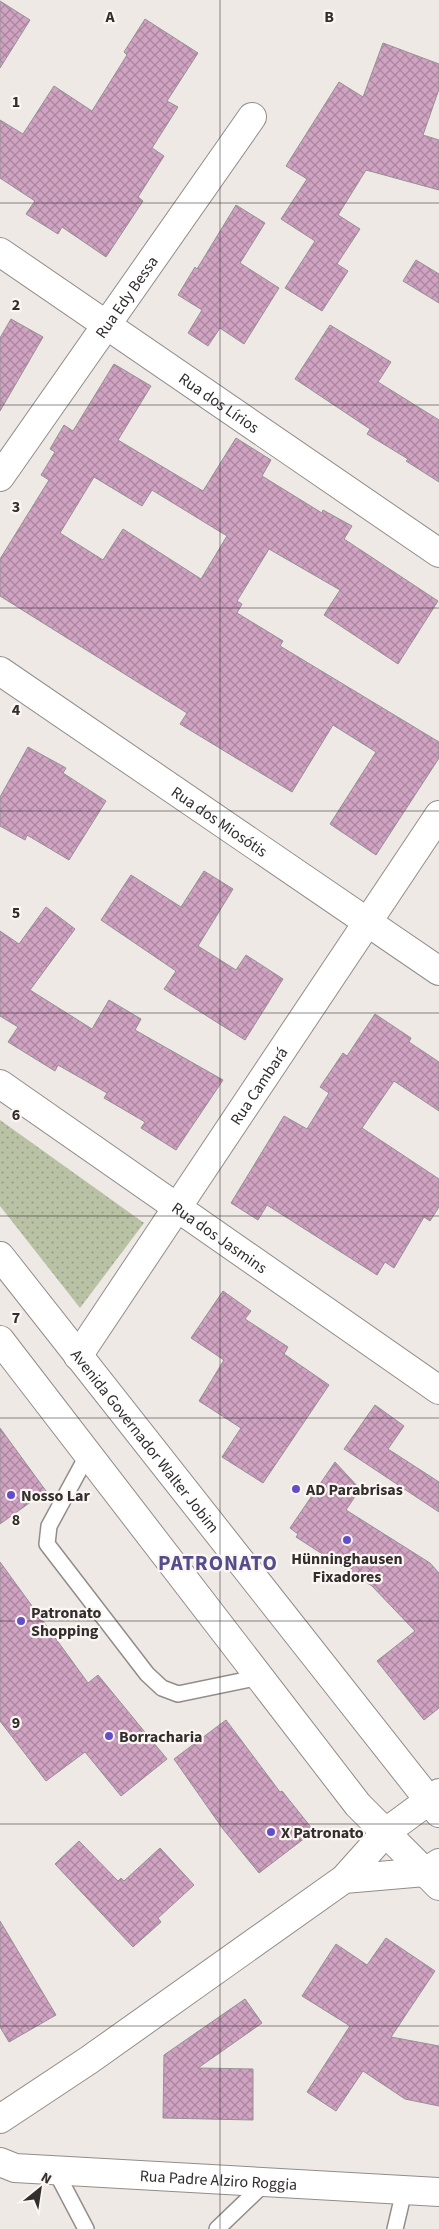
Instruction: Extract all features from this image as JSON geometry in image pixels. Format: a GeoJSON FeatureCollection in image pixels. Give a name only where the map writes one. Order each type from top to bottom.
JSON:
{"type":"FeatureCollection","features":[{"type":"Feature","properties":{"kind":"street","name":"Rua Edy Bessa"},"geometry":{"type":"LineString","coordinates":[[0,477],[252,118]]}},
{"type":"Feature","properties":{"kind":"street","name":"Rua dos Lírios"},"geometry":{"type":"LineString","coordinates":[[0,252],[439,553]]}},
{"type":"Feature","properties":{"kind":"street","name":"Rua dos Miosótis"},"geometry":{"type":"LineString","coordinates":[[0,671],[439,971]]}},
{"type":"Feature","properties":{"kind":"street","name":"Rua Cambará"},"geometry":{"type":"LineString","coordinates":[[78,1356],[439,815]]}},
{"type":"Feature","properties":{"kind":"street","name":"Rua dos Jasmins"},"geometry":{"type":"LineString","coordinates":[[0,1084],[439,1390]]}},
{"type":"Feature","properties":{"kind":"street","name":"Avenida Governador Walter Jobim"},"geometry":{"type":"LineString","coordinates":[[0,1256],[435,1802]]}},
{"type":"Feature","properties":{"kind":"street"},"geometry":{"type":"LineString","coordinates":[[0,1340],[358,1805],[434,1874]]}},
{"type":"Feature","properties":{"kind":"street"},"geometry":{"type":"LineString","coordinates":[[0,2119],[89,2060],[344,1880],[386,1832],[435,1802]]}},
{"type":"Feature","properties":{"kind":"street"},"geometry":{"type":"LineString","coordinates":[[344,1880],[434,1874]]}},
{"type":"Feature","properties":{"kind":"street","name":"Rua Padre Alziro Roggia"},"geometry":{"type":"LineString","coordinates":[[0,2162],[15,2168],[439,2192]]}},
{"type":"Feature","properties":{"kind":"lane"},"geometry":{"type":"LineString","coordinates":[[88,1454],[49,1526],[47,1544],[147,1674],[162,1688],[178,1694],[260,1677]]}},
{"type":"Feature","properties":{"kind":"lane"},"geometry":{"type":"LineString","coordinates":[[55,2170],[86,2229]]}},
{"type":"Feature","properties":{"kind":"lane"},"geometry":{"type":"LineString","coordinates":[[217,2229],[266,2182]]}},
{"type":"Feature","properties":{"kind":"lane"},"geometry":{"type":"LineString","coordinates":[[395,2229],[404,2191]]}},
{"type":"Feature","properties":{"kind":"green space"},"geometry":{"type":"Polygon","coordinates":[[[0,1120],[144,1223],[80,1308],[0,1206],[0,1120]]]}},
{"type":"Feature","properties":{"kind":"building"},"geometry":{"type":"Polygon","coordinates":[[[0,1],[30,20],[0,68],[0,1]]]}},
{"type":"Feature","properties":{"kind":"building"},"geometry":{"type":"Polygon","coordinates":[[[145,19],[198,53],[167,101],[178,107],[152,148],[164,156],[138,197],[143,201],[106,257],[62,227],[58,234],[26,214],[35,201],[0,178],[0,120],[23,134],[54,86],[92,111],[127,55],[124,52],[145,19]]]}},
{"type":"Feature","properties":{"kind":"building"},"geometry":{"type":"Polygon","coordinates":[[[383,43],[439,64],[439,89],[423,135],[439,140],[439,190],[366,170],[338,215],[360,229],[337,264],[348,271],[322,311],[285,288],[315,241],[281,219],[307,179],[286,166],[339,82],[363,97],[383,43]]]}},
{"type":"Feature","properties":{"kind":"building"},"geometry":{"type":"Polygon","coordinates":[[[236,205],[265,223],[240,263],[279,288],[244,344],[220,328],[208,346],[188,333],[202,310],[178,295],[195,267],[197,269],[236,205]]]}},
{"type":"Feature","properties":{"kind":"building"},"geometry":{"type":"Polygon","coordinates":[[[416,260],[439,274],[439,303],[403,281],[416,260]]]}},
{"type":"Feature","properties":{"kind":"building"},"geometry":{"type":"Polygon","coordinates":[[[11,319],[43,337],[0,411],[0,338],[11,319]]]}},
{"type":"Feature","properties":{"kind":"building"},"geometry":{"type":"Polygon","coordinates":[[[330,325],[391,362],[378,382],[439,420],[439,482],[406,461],[408,459],[367,434],[370,429],[295,379],[330,325]]]}},
{"type":"Feature","properties":{"kind":"building"},"geometry":{"type":"Polygon","coordinates":[[[114,364],[151,386],[118,440],[203,491],[236,438],[271,460],[262,476],[322,513],[323,510],[352,526],[344,539],[438,601],[398,664],[324,615],[340,590],[269,549],[237,601],[242,604],[237,613],[283,641],[280,646],[439,742],[439,758],[376,855],[330,824],[376,752],[333,725],[292,792],[180,724],[187,713],[0,596],[0,559],[49,480],[41,475],[55,452],[50,449],[64,425],[73,431],[114,364]],[[94,477],[60,533],[103,560],[123,529],[201,579],[227,536],[152,490],[142,506],[94,477]]]}},
{"type":"Feature","properties":{"kind":"building"},"geometry":{"type":"Polygon","coordinates":[[[28,747],[66,768],[63,773],[106,801],[69,860],[27,835],[25,840],[0,826],[0,797],[28,747]]]}},
{"type":"Feature","properties":{"kind":"building"},"geometry":{"type":"Polygon","coordinates":[[[204,871],[233,889],[198,946],[236,970],[246,955],[283,979],[245,1040],[164,989],[176,971],[101,920],[131,875],[181,907],[204,871]]]}},
{"type":"Feature","properties":{"kind":"building"},"geometry":{"type":"Polygon","coordinates":[[[46,907],[75,929],[30,990],[92,1029],[109,1000],[141,1019],[135,1030],[223,1080],[176,1150],[141,1128],[145,1122],[104,1098],[107,1093],[58,1065],[55,1071],[8,1042],[18,1027],[0,1016],[0,931],[19,944],[46,907]]]}},
{"type":"Feature","properties":{"kind":"building"},"geometry":{"type":"Polygon","coordinates":[[[375,1014],[411,1038],[409,1042],[439,1062],[439,1111],[394,1081],[362,1128],[439,1179],[439,1207],[430,1221],[424,1217],[394,1268],[385,1262],[377,1275],[267,1205],[258,1220],[231,1203],[284,1116],[307,1129],[329,1093],[320,1087],[343,1053],[347,1056],[375,1014]]]}},
{"type":"Feature","properties":{"kind":"building"},"geometry":{"type":"Polygon","coordinates":[[[223,1291],[251,1311],[245,1319],[288,1347],[284,1354],[329,1385],[263,1483],[222,1457],[241,1428],[199,1401],[224,1360],[191,1338],[223,1291]]]}},
{"type":"Feature","properties":{"kind":"building"},"geometry":{"type":"Polygon","coordinates":[[[375,1405],[404,1426],[388,1449],[439,1482],[439,1512],[344,1449],[375,1405]]]}},
{"type":"Feature","properties":{"kind":"building"},"geometry":{"type":"Polygon","coordinates":[[[0,1428],[46,1491],[0,1524],[0,1428]]]}},
{"type":"Feature","properties":{"kind":"building"},"geometry":{"type":"Polygon","coordinates":[[[335,1462],[360,1489],[346,1510],[430,1563],[439,1573],[439,1708],[424,1720],[377,1661],[415,1631],[372,1586],[296,1537],[298,1534],[290,1528],[335,1462]]]}},
{"type":"Feature","properties":{"kind":"building"},"geometry":{"type":"Polygon","coordinates":[[[0,1562],[88,1683],[98,1675],[167,1759],[121,1796],[85,1752],[46,1781],[0,1721],[0,1562]]]}},
{"type":"Feature","properties":{"kind":"building"},"geometry":{"type":"Polygon","coordinates":[[[226,1720],[280,1792],[282,1791],[314,1831],[259,1873],[223,1829],[174,1759],[226,1720]]]}},
{"type":"Feature","properties":{"kind":"building"},"geometry":{"type":"Polygon","coordinates":[[[79,1841],[118,1881],[121,1878],[124,1881],[160,1848],[194,1885],[158,1918],[161,1922],[133,1947],[55,1864],[79,1841]]]}},
{"type":"Feature","properties":{"kind":"building"},"geometry":{"type":"Polygon","coordinates":[[[0,1921],[56,2015],[9,2042],[0,2027],[0,1921]]]}},
{"type":"Feature","properties":{"kind":"building"},"geometry":{"type":"Polygon","coordinates":[[[386,1938],[435,1971],[391,2037],[439,2046],[439,2106],[405,2099],[363,2071],[336,2111],[307,2092],[350,2026],[302,1996],[336,1944],[367,1965],[386,1938]]]}},
{"type":"Feature","properties":{"kind":"building"},"geometry":{"type":"Polygon","coordinates":[[[245,1999],[262,2023],[198,2068],[253,2069],[253,2120],[163,2118],[164,2055],[245,1999]]]}},
{"type":"Feature","properties":{"kind":"place","name":"AD Parabrisas"},"geometry":{"type":"Point","coordinates":[296,1489]}},
{"type":"Feature","properties":{"kind":"place","name":"Nosso Lar"},"geometry":{"type":"Point","coordinates":[11,1495]}},
{"type":"Feature","properties":{"kind":"place","name":"Hünninghausen Fixadores"},"geometry":{"type":"Point","coordinates":[347,1540]}},
{"type":"Feature","properties":{"kind":"place","name":"Patronato Shopping"},"geometry":{"type":"Point","coordinates":[21,1621]}},
{"type":"Feature","properties":{"kind":"place","name":"Borracharia"},"geometry":{"type":"Point","coordinates":[109,1736]}},
{"type":"Feature","properties":{"kind":"place","name":"X Patronato"},"geometry":{"type":"Point","coordinates":[271,1832]}},
{"type":"Feature","properties":{"kind":"district","name":"PATRONATO"},"geometry":{"type":"Point","coordinates":[218,1563]}}]}
